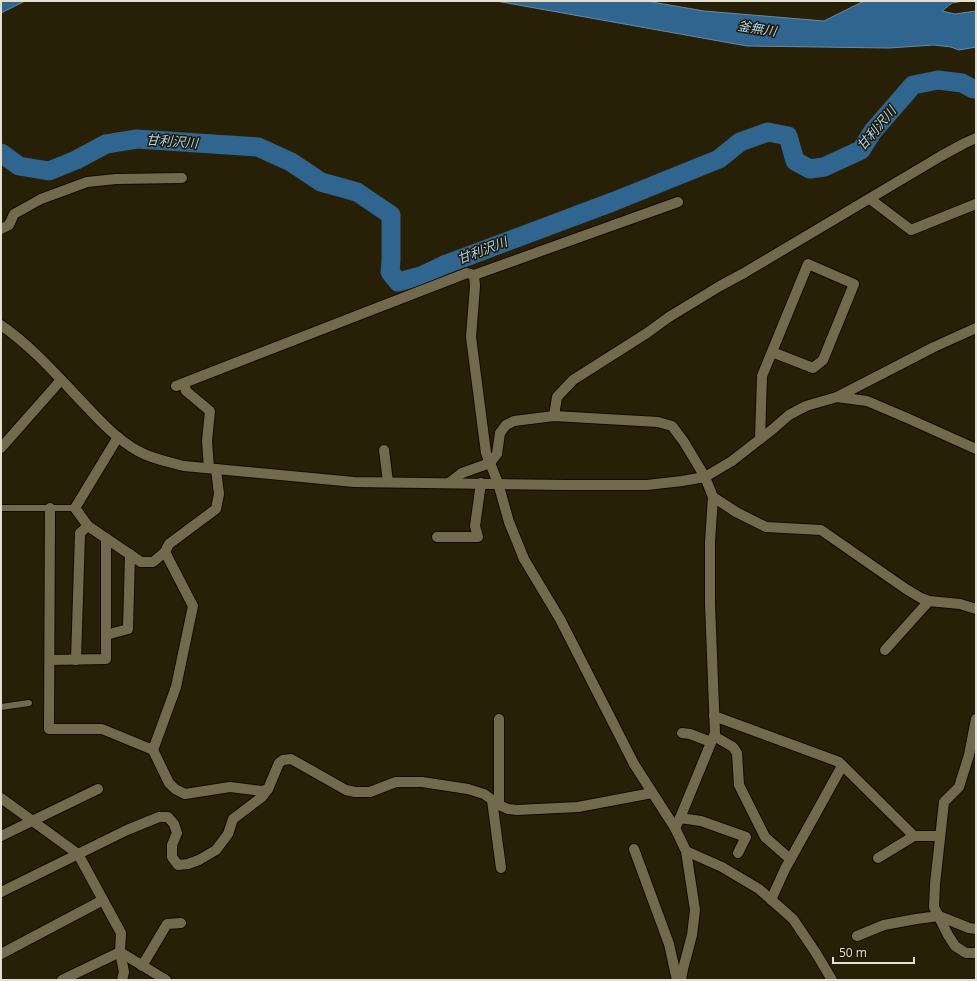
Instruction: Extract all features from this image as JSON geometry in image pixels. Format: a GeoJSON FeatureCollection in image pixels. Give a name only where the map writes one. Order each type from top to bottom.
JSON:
{"type":"FeatureCollection","features":[{"type":"Feature","properties":{"kind":"street"},"geometry":{"type":"LineString","coordinates":[[554,416],[557,397],[573,380],[720,286],[744,274],[947,153],[976,138]]}},
{"type":"Feature","properties":{"kind":"street"},"geometry":{"type":"LineString","coordinates":[[1,229],[9,225],[14,214],[41,199],[87,182],[116,178],[182,178]]}},
{"type":"Feature","properties":{"kind":"street"},"geometry":{"type":"LineString","coordinates":[[870,199],[911,230],[976,204]]}},
{"type":"Feature","properties":{"kind":"street"},"geometry":{"type":"LineString","coordinates":[[118,437],[75,508],[88,526],[141,562],[153,562],[165,552],[169,544],[216,509],[219,494],[206,441],[210,411],[180,385],[467,273],[474,275],[678,202]]}},
{"type":"Feature","properties":{"kind":"street"},"geometry":{"type":"LineString","coordinates":[[760,439],[762,376],[808,264],[854,284],[823,360],[813,368],[772,352]]}},
{"type":"Feature","properties":{"kind":"street"},"geometry":{"type":"LineString","coordinates":[[474,275],[475,286],[471,337],[486,452],[498,483],[509,522],[524,559],[560,619],[634,764],[675,828],[686,851],[695,910],[692,935],[681,980]]}},
{"type":"Feature","properties":{"kind":"street"},"geometry":{"type":"LineString","coordinates":[[1,325],[31,349],[118,437],[138,451],[159,459],[184,466],[354,482],[567,485],[647,485],[682,481],[705,476],[732,461],[789,415],[806,406],[838,397],[934,347],[976,328]]}},
{"type":"Feature","properties":{"kind":"street"},"geometry":{"type":"LineString","coordinates":[[1,448],[61,380]]}},
{"type":"Feature","properties":{"kind":"street"},"geometry":{"type":"LineString","coordinates":[[838,397],[867,401],[976,449]]}},
{"type":"Feature","properties":{"kind":"street"},"geometry":{"type":"LineString","coordinates":[[449,483],[462,473],[490,462],[497,454],[500,433],[506,425],[514,421],[554,416],[658,422],[672,426],[705,476],[713,497],[710,542],[710,604],[715,733],[675,828]]}},
{"type":"Feature","properties":{"kind":"street"},"geometry":{"type":"LineString","coordinates":[[384,450],[388,482]]}},
{"type":"Feature","properties":{"kind":"street"},"geometry":{"type":"LineString","coordinates":[[438,537],[478,537],[475,526],[481,483]]}},
{"type":"Feature","properties":{"kind":"street"},"geometry":{"type":"LineString","coordinates":[[713,497],[736,512],[766,527],[821,530],[921,598],[960,604],[976,609]]}},
{"type":"Feature","properties":{"kind":"street"},"geometry":{"type":"LineString","coordinates":[[50,508],[49,729],[102,729],[153,750],[170,783],[175,789],[185,794],[230,787],[262,791],[268,789]]}},
{"type":"Feature","properties":{"kind":"street"},"geometry":{"type":"LineString","coordinates":[[76,660],[80,533],[88,526]]}},
{"type":"Feature","properties":{"kind":"street"},"geometry":{"type":"LineString","coordinates":[[50,660],[106,659],[106,538]]}},
{"type":"Feature","properties":{"kind":"street"},"geometry":{"type":"LineString","coordinates":[[153,750],[176,687],[193,606],[165,552]]}},
{"type":"Feature","properties":{"kind":"street"},"geometry":{"type":"LineString","coordinates":[[106,635],[128,629],[130,554]]}},
{"type":"Feature","properties":{"kind":"street"},"geometry":{"type":"LineString","coordinates":[[885,650],[930,600]]}},
{"type":"Feature","properties":{"kind":"street"},"geometry":{"type":"LineString","coordinates":[[714,716],[838,762],[914,836]]}},
{"type":"Feature","properties":{"kind":"street"},"geometry":{"type":"LineString","coordinates":[[499,719],[495,803],[501,868]]}},
{"type":"Feature","properties":{"kind":"street"},"geometry":{"type":"LineString","coordinates":[[976,719],[972,758],[959,787],[944,802],[934,907],[956,946],[966,953],[976,953]]}},
{"type":"Feature","properties":{"kind":"street"},"geometry":{"type":"LineString","coordinates":[[682,733],[713,739],[733,747],[737,753],[739,786],[766,837],[790,859]]}},
{"type":"Feature","properties":{"kind":"street"},"geometry":{"type":"LineString","coordinates":[[1,892],[127,830],[160,817],[168,817],[174,824],[177,833],[172,845],[172,857],[178,865],[188,864],[199,860],[216,850],[228,834],[233,819],[262,797],[268,789],[278,763],[283,760],[291,759],[346,790],[370,792],[396,782],[422,782],[468,789],[484,794],[495,803],[508,809],[518,810],[578,808],[652,793]]}},
{"type":"Feature","properties":{"kind":"street"},"geometry":{"type":"LineString","coordinates":[[771,900],[790,859],[842,766]]}},
{"type":"Feature","properties":{"kind":"street"},"geometry":{"type":"LineString","coordinates":[[1,836],[98,788]]}},
{"type":"Feature","properties":{"kind":"street"},"geometry":{"type":"LineString","coordinates":[[1,798],[78,854],[121,933],[120,952],[124,972],[122,980]]}},
{"type":"Feature","properties":{"kind":"street"},"geometry":{"type":"LineString","coordinates":[[680,818],[701,821],[746,837],[738,853]]}},
{"type":"Feature","properties":{"kind":"street"},"geometry":{"type":"LineString","coordinates":[[878,858],[914,836],[940,836]]}},
{"type":"Feature","properties":{"kind":"street"},"geometry":{"type":"LineString","coordinates":[[634,849],[669,944],[677,980]]}},
{"type":"Feature","properties":{"kind":"street"},"geometry":{"type":"LineString","coordinates":[[686,851],[722,867],[759,889],[793,919],[816,952],[832,980]]}},
{"type":"Feature","properties":{"kind":"street"},"geometry":{"type":"LineString","coordinates":[[1,954],[103,900]]}},
{"type":"Feature","properties":{"kind":"street"},"geometry":{"type":"LineString","coordinates":[[857,936],[884,925],[916,918],[939,916],[969,928],[976,929]]}},
{"type":"Feature","properties":{"kind":"street"},"geometry":{"type":"LineString","coordinates":[[142,966],[167,924],[180,923]]}},
{"type":"Feature","properties":{"kind":"street"},"geometry":{"type":"LineString","coordinates":[[120,952],[166,980]]}},
{"type":"Feature","properties":{"kind":"street"},"geometry":{"type":"LineString","coordinates":[[62,980],[120,952]]}},
{"type":"Feature","properties":{"kind":"lane"},"geometry":{"type":"LineString","coordinates":[[1,508],[75,508]]}},
{"type":"Feature","properties":{"kind":"lane"},"geometry":{"type":"LineString","coordinates":[[1,706],[29,703]]}},
{"type":"Feature","properties":{"kind":"water"},"geometry":{"type":"Polygon","coordinates":[[[1,1],[25,1],[1,13],[1,1]]]}},
{"type":"Feature","properties":{"kind":"water","name":"釜無川"},"geometry":{"type":"Polygon","coordinates":[[[496,1],[646,1],[704,11],[824,21],[864,1],[964,1],[952,3],[942,11],[955,14],[976,11],[976,47],[959,50],[951,47],[934,45],[889,48],[747,46],[496,1]]]}},
{"type":"Feature","properties":{"kind":"waterway","name":"甘利沢川"},"geometry":{"type":"LineString","coordinates":[[1,153],[19,166],[49,171],[76,160],[106,144],[137,139],[258,147],[291,162],[321,182],[357,192],[391,215],[390,272],[398,282],[421,276],[444,265],[615,201],[719,159],[740,142],[768,132],[788,136],[795,161],[810,169],[824,167],[861,150],[873,131],[913,85],[938,80],[962,83],[976,89]]}}]}
